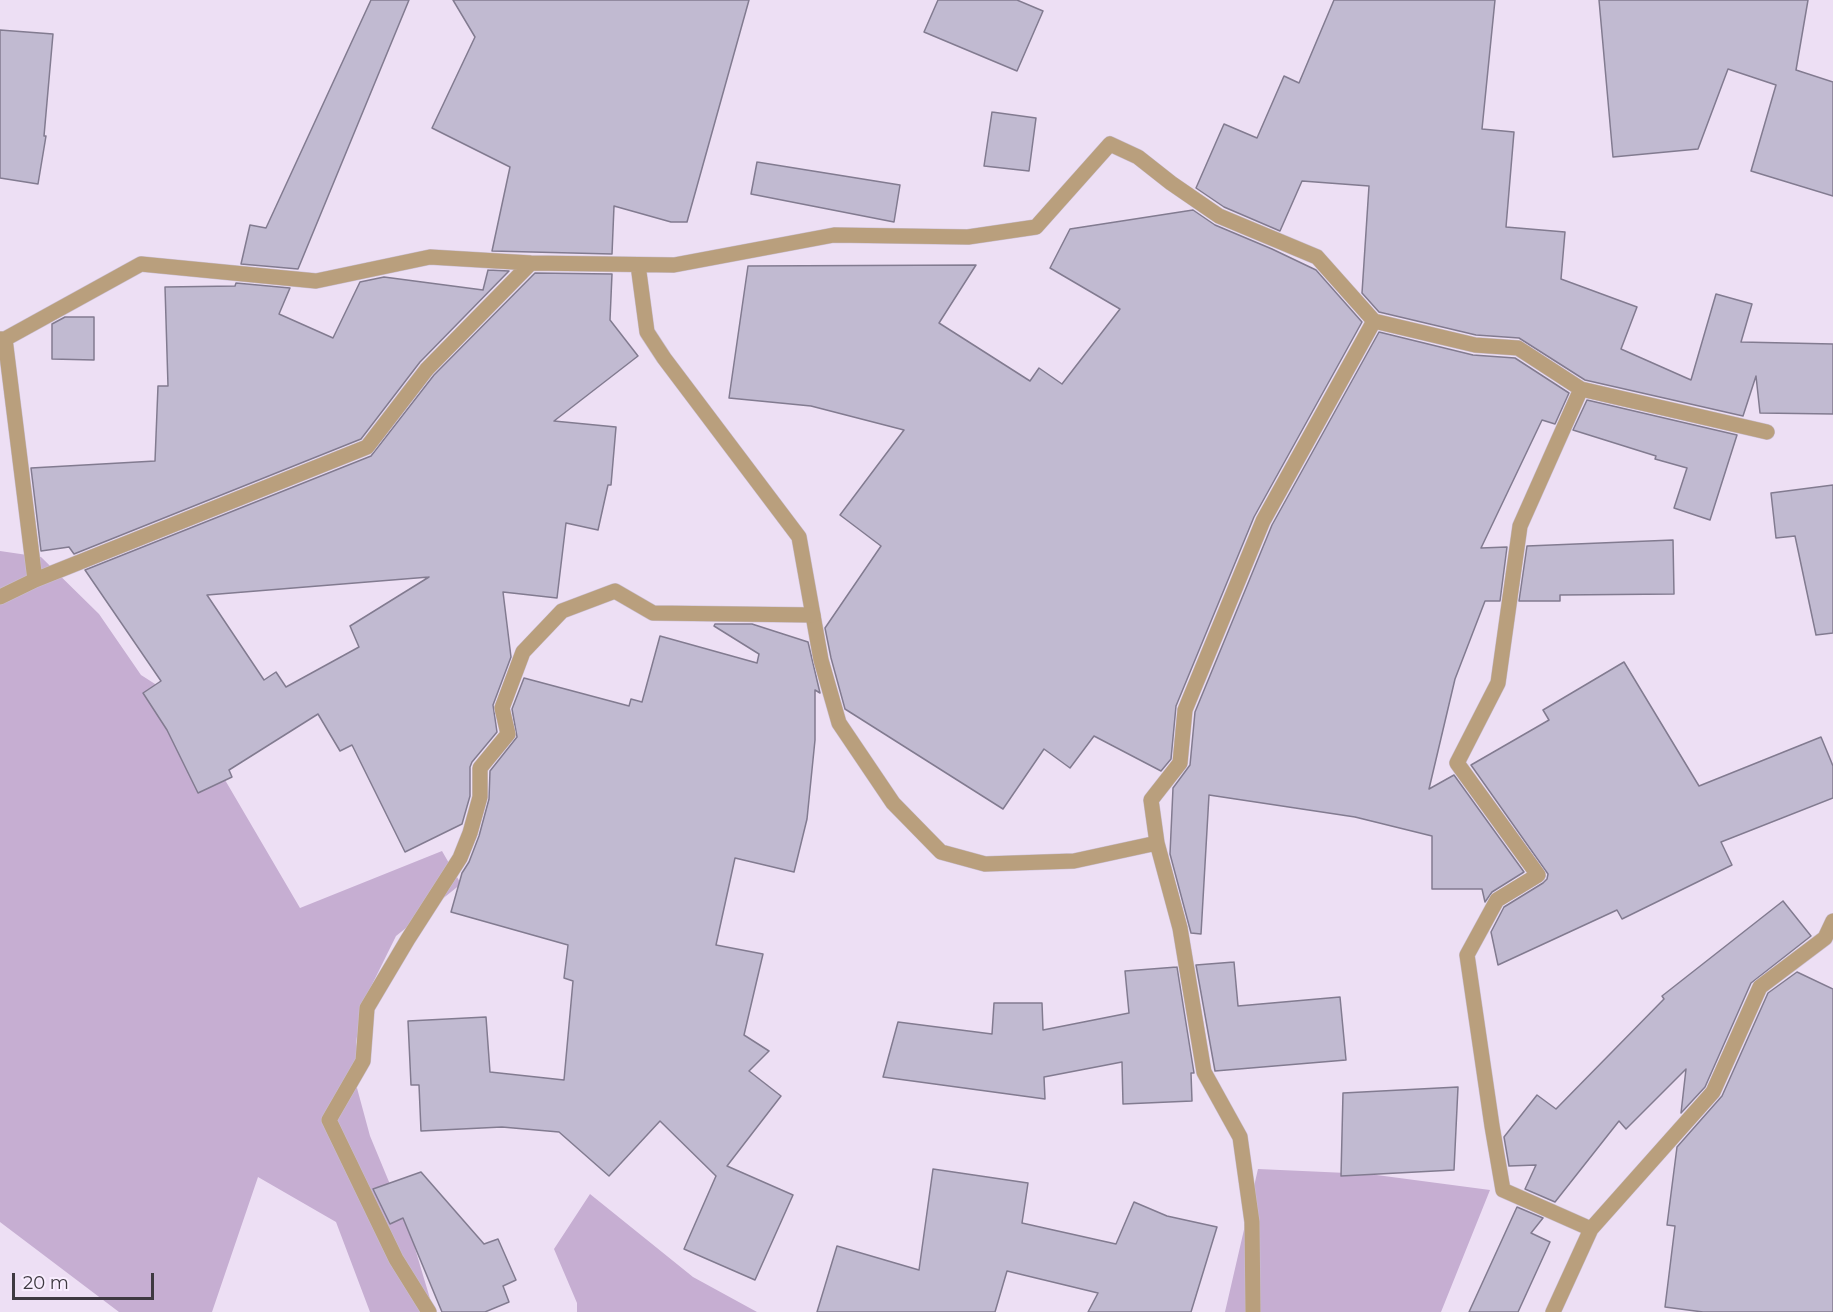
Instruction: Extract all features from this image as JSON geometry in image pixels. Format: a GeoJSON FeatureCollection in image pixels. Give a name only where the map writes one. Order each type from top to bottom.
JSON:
{"type":"FeatureCollection","features":[{"type":"Feature","properties":{"kind":"street"},"geometry":{"type":"LineString","coordinates":[[35,580],[2,339],[141,264],[316,281],[430,256],[531,263],[674,265],[834,235],[968,237],[1036,227],[1110,144],[1138,157],[1219,216],[1317,256],[1374,321],[1475,345],[1518,348],[1581,389],[1767,432]]}},
{"type":"Feature","properties":{"kind":"street"},"geometry":{"type":"LineString","coordinates":[[0,597],[35,580],[367,447],[427,369],[531,263]]}},
{"type":"Feature","properties":{"kind":"street"},"geometry":{"type":"LineString","coordinates":[[638,265],[647,332],[664,358],[799,537],[821,660],[839,723],[893,803],[941,852],[985,864],[1074,861],[1157,843]]}},
{"type":"Feature","properties":{"kind":"street"},"geometry":{"type":"LineString","coordinates":[[1253,1312],[1252,1222],[1240,1137],[1204,1072],[1180,928],[1157,843],[1152,800],[1180,763],[1185,710],[1263,521],[1374,321]]}},
{"type":"Feature","properties":{"kind":"street"},"geometry":{"type":"LineString","coordinates":[[1581,389],[1520,526],[1498,683],[1457,763],[1538,875],[1497,900],[1467,955],[1503,1190],[1591,1228]]}},
{"type":"Feature","properties":{"kind":"street"},"geometry":{"type":"LineString","coordinates":[[429,1312],[396,1259],[329,1120],[363,1061],[367,1008],[460,858],[480,797],[480,768],[508,734],[502,708],[523,652],[562,611],[615,591],[653,613],[813,615]]}},
{"type":"Feature","properties":{"kind":"street"},"geometry":{"type":"LineString","coordinates":[[1553,1312],[1591,1228],[1713,1092],[1760,987],[1825,938],[1833,921]]}},
{"type":"Feature","properties":{"kind":"shaded area"},"geometry":{"type":"Polygon","coordinates":[[[0,551],[41,557],[99,614],[141,675],[177,698],[300,908],[442,851],[461,884],[396,936],[362,1005],[356,1043],[357,1088],[370,1136],[411,1235],[434,1312],[370,1312],[336,1222],[258,1177],[212,1312],[119,1312],[0,1222],[0,551]]]}},
{"type":"Feature","properties":{"kind":"shaded area"},"geometry":{"type":"Polygon","coordinates":[[[1258,1169],[1369,1174],[1490,1190],[1441,1312],[1225,1312],[1258,1169]]]}},
{"type":"Feature","properties":{"kind":"shaded area"},"geometry":{"type":"Polygon","coordinates":[[[590,1194],[693,1277],[757,1312],[577,1312],[577,1303],[554,1249],[590,1194]]]}},
{"type":"Feature","properties":{"kind":"building"},"geometry":{"type":"Polygon","coordinates":[[[371,0],[409,0],[298,269],[241,264],[250,225],[266,228],[371,0]]]}},
{"type":"Feature","properties":{"kind":"building"},"geometry":{"type":"Polygon","coordinates":[[[453,0],[749,0],[687,222],[671,222],[614,206],[612,254],[492,251],[510,167],[432,128],[475,37],[453,0]]]}},
{"type":"Feature","properties":{"kind":"building"},"geometry":{"type":"Polygon","coordinates":[[[938,0],[1017,0],[1043,11],[1017,71],[924,32],[938,0]]]}},
{"type":"Feature","properties":{"kind":"building"},"geometry":{"type":"Polygon","coordinates":[[[1334,0],[1495,0],[1482,129],[1514,132],[1506,227],[1565,232],[1561,279],[1637,307],[1621,349],[1691,380],[1716,294],[1752,304],[1741,342],[1833,344],[1833,414],[1760,413],[1756,376],[1743,416],[1585,380],[1519,338],[1476,335],[1379,312],[1362,293],[1369,186],[1302,181],[1280,231],[1224,207],[1196,188],[1224,124],[1257,138],[1284,76],[1299,83],[1334,0]]]}},
{"type":"Feature","properties":{"kind":"building"},"geometry":{"type":"Polygon","coordinates":[[[1599,0],[1808,0],[1796,70],[1833,82],[1833,196],[1751,171],[1776,85],[1728,69],[1698,149],[1613,157],[1599,0]]]}},
{"type":"Feature","properties":{"kind":"building"},"geometry":{"type":"Polygon","coordinates":[[[0,30],[53,34],[44,136],[46,136],[38,184],[0,178],[0,30]]]}},
{"type":"Feature","properties":{"kind":"building"},"geometry":{"type":"Polygon","coordinates":[[[992,112],[1036,118],[1029,171],[984,166],[992,112]]]}},
{"type":"Feature","properties":{"kind":"building"},"geometry":{"type":"Polygon","coordinates":[[[757,162],[900,185],[894,222],[751,194],[757,162]]]}},
{"type":"Feature","properties":{"kind":"building"},"geometry":{"type":"Polygon","coordinates":[[[1193,210],[1215,225],[1316,270],[1362,322],[1254,517],[1176,706],[1171,759],[1161,771],[1094,736],[1070,768],[1044,749],[1003,809],[845,709],[825,628],[881,546],[840,515],[904,430],[811,406],[729,398],[748,266],[976,265],[939,323],[1030,381],[1039,368],[1062,384],[1120,309],[1050,268],[1070,229],[1193,210]]]}},
{"type":"Feature","properties":{"kind":"building"},"geometry":{"type":"Polygon","coordinates":[[[488,270],[509,271],[420,362],[361,439],[74,554],[69,547],[41,551],[31,468],[155,461],[158,386],[168,386],[165,287],[235,286],[236,283],[290,288],[279,314],[333,338],[360,282],[384,277],[483,290],[488,270]]]}},
{"type":"Feature","properties":{"kind":"building"},"geometry":{"type":"Polygon","coordinates":[[[535,273],[612,274],[610,320],[638,356],[554,421],[616,427],[611,485],[608,485],[598,530],[566,523],[557,598],[503,592],[511,657],[493,705],[497,732],[470,767],[470,796],[462,824],[405,852],[352,745],[340,751],[318,714],[229,770],[232,777],[198,793],[167,730],[143,693],[161,681],[85,570],[371,456],[434,375],[535,273]],[[429,577],[207,595],[264,680],[276,672],[286,687],[359,647],[350,626],[429,577]]]}},
{"type":"Feature","properties":{"kind":"building"},"geometry":{"type":"Polygon","coordinates":[[[65,317],[94,317],[94,360],[52,359],[52,324],[65,317]]]}},
{"type":"Feature","properties":{"kind":"building"},"geometry":{"type":"Polygon","coordinates":[[[1379,332],[1473,355],[1515,358],[1569,393],[1555,424],[1542,420],[1481,548],[1507,547],[1500,601],[1485,601],[1455,679],[1429,789],[1454,775],[1524,872],[1492,892],[1485,902],[1482,889],[1432,889],[1432,836],[1355,817],[1209,795],[1201,934],[1191,933],[1170,854],[1173,788],[1190,765],[1195,712],[1272,525],[1379,332]]]}},
{"type":"Feature","properties":{"kind":"building"},"geometry":{"type":"Polygon","coordinates":[[[1587,400],[1737,435],[1710,520],[1674,508],[1687,468],[1573,430],[1587,400]]]}},
{"type":"Feature","properties":{"kind":"building"},"geometry":{"type":"Polygon","coordinates":[[[1833,485],[1833,633],[1816,635],[1795,536],[1776,538],[1771,493],[1833,485]]]}},
{"type":"Feature","properties":{"kind":"building"},"geometry":{"type":"Polygon","coordinates":[[[1673,540],[1674,594],[1560,595],[1560,601],[1519,601],[1527,546],[1673,540]]]}},
{"type":"Feature","properties":{"kind":"building"},"geometry":{"type":"Polygon","coordinates":[[[715,624],[752,624],[808,642],[820,693],[815,690],[815,740],[807,819],[794,872],[735,858],[716,945],[763,954],[744,1035],[769,1051],[749,1071],[781,1096],[727,1166],[793,1195],[755,1280],[684,1249],[716,1176],[660,1121],[609,1176],[559,1132],[502,1127],[421,1131],[419,1085],[411,1085],[408,1021],[486,1017],[490,1072],[564,1080],[573,981],[564,978],[568,945],[451,912],[462,873],[479,836],[489,799],[490,771],[517,737],[512,709],[524,678],[629,706],[631,699],[642,702],[660,636],[757,663],[759,654],[714,626],[715,624]]]}},
{"type":"Feature","properties":{"kind":"building"},"geometry":{"type":"Polygon","coordinates":[[[1624,662],[1699,786],[1821,737],[1833,766],[1833,798],[1721,842],[1732,865],[1622,919],[1617,910],[1498,965],[1491,932],[1504,907],[1543,883],[1548,874],[1471,765],[1549,720],[1543,710],[1624,662]]]}},
{"type":"Feature","properties":{"kind":"building"},"geometry":{"type":"Polygon","coordinates":[[[1783,901],[1811,936],[1751,983],[1705,1087],[1681,1113],[1686,1069],[1626,1129],[1619,1121],[1555,1202],[1525,1189],[1536,1165],[1509,1166],[1504,1137],[1537,1095],[1556,1109],[1664,999],[1662,996],[1783,901]]]}},
{"type":"Feature","properties":{"kind":"building"},"geometry":{"type":"Polygon","coordinates":[[[1234,962],[1238,1006],[1340,997],[1346,1060],[1215,1071],[1196,965],[1234,962]]]}},
{"type":"Feature","properties":{"kind":"building"},"geometry":{"type":"Polygon","coordinates":[[[1177,967],[1194,1073],[1191,1073],[1192,1101],[1123,1104],[1122,1062],[1044,1077],[1045,1099],[883,1077],[898,1022],[992,1034],[994,1003],[1042,1003],[1043,1030],[1129,1013],[1125,971],[1177,967]]]}},
{"type":"Feature","properties":{"kind":"building"},"geometry":{"type":"Polygon","coordinates":[[[1797,972],[1833,989],[1833,1312],[1703,1312],[1665,1307],[1675,1226],[1667,1225],[1677,1147],[1722,1096],[1768,993],[1797,972]]]}},
{"type":"Feature","properties":{"kind":"building"},"geometry":{"type":"Polygon","coordinates":[[[1458,1087],[1454,1170],[1341,1176],[1343,1093],[1458,1087]]]}},
{"type":"Feature","properties":{"kind":"building"},"geometry":{"type":"Polygon","coordinates":[[[933,1169],[1028,1183],[1022,1223],[1116,1244],[1134,1202],[1167,1216],[1217,1227],[1191,1312],[1088,1312],[1098,1293],[1007,1271],[995,1312],[817,1312],[837,1246],[919,1270],[933,1169]]]}},
{"type":"Feature","properties":{"kind":"building"},"geometry":{"type":"Polygon","coordinates":[[[421,1172],[484,1244],[498,1239],[516,1280],[503,1286],[509,1302],[485,1312],[442,1312],[403,1218],[390,1224],[373,1189],[421,1172]]]}},
{"type":"Feature","properties":{"kind":"building"},"geometry":{"type":"Polygon","coordinates":[[[1517,1207],[1543,1218],[1531,1233],[1550,1242],[1518,1312],[1469,1312],[1517,1207]]]}}]}
